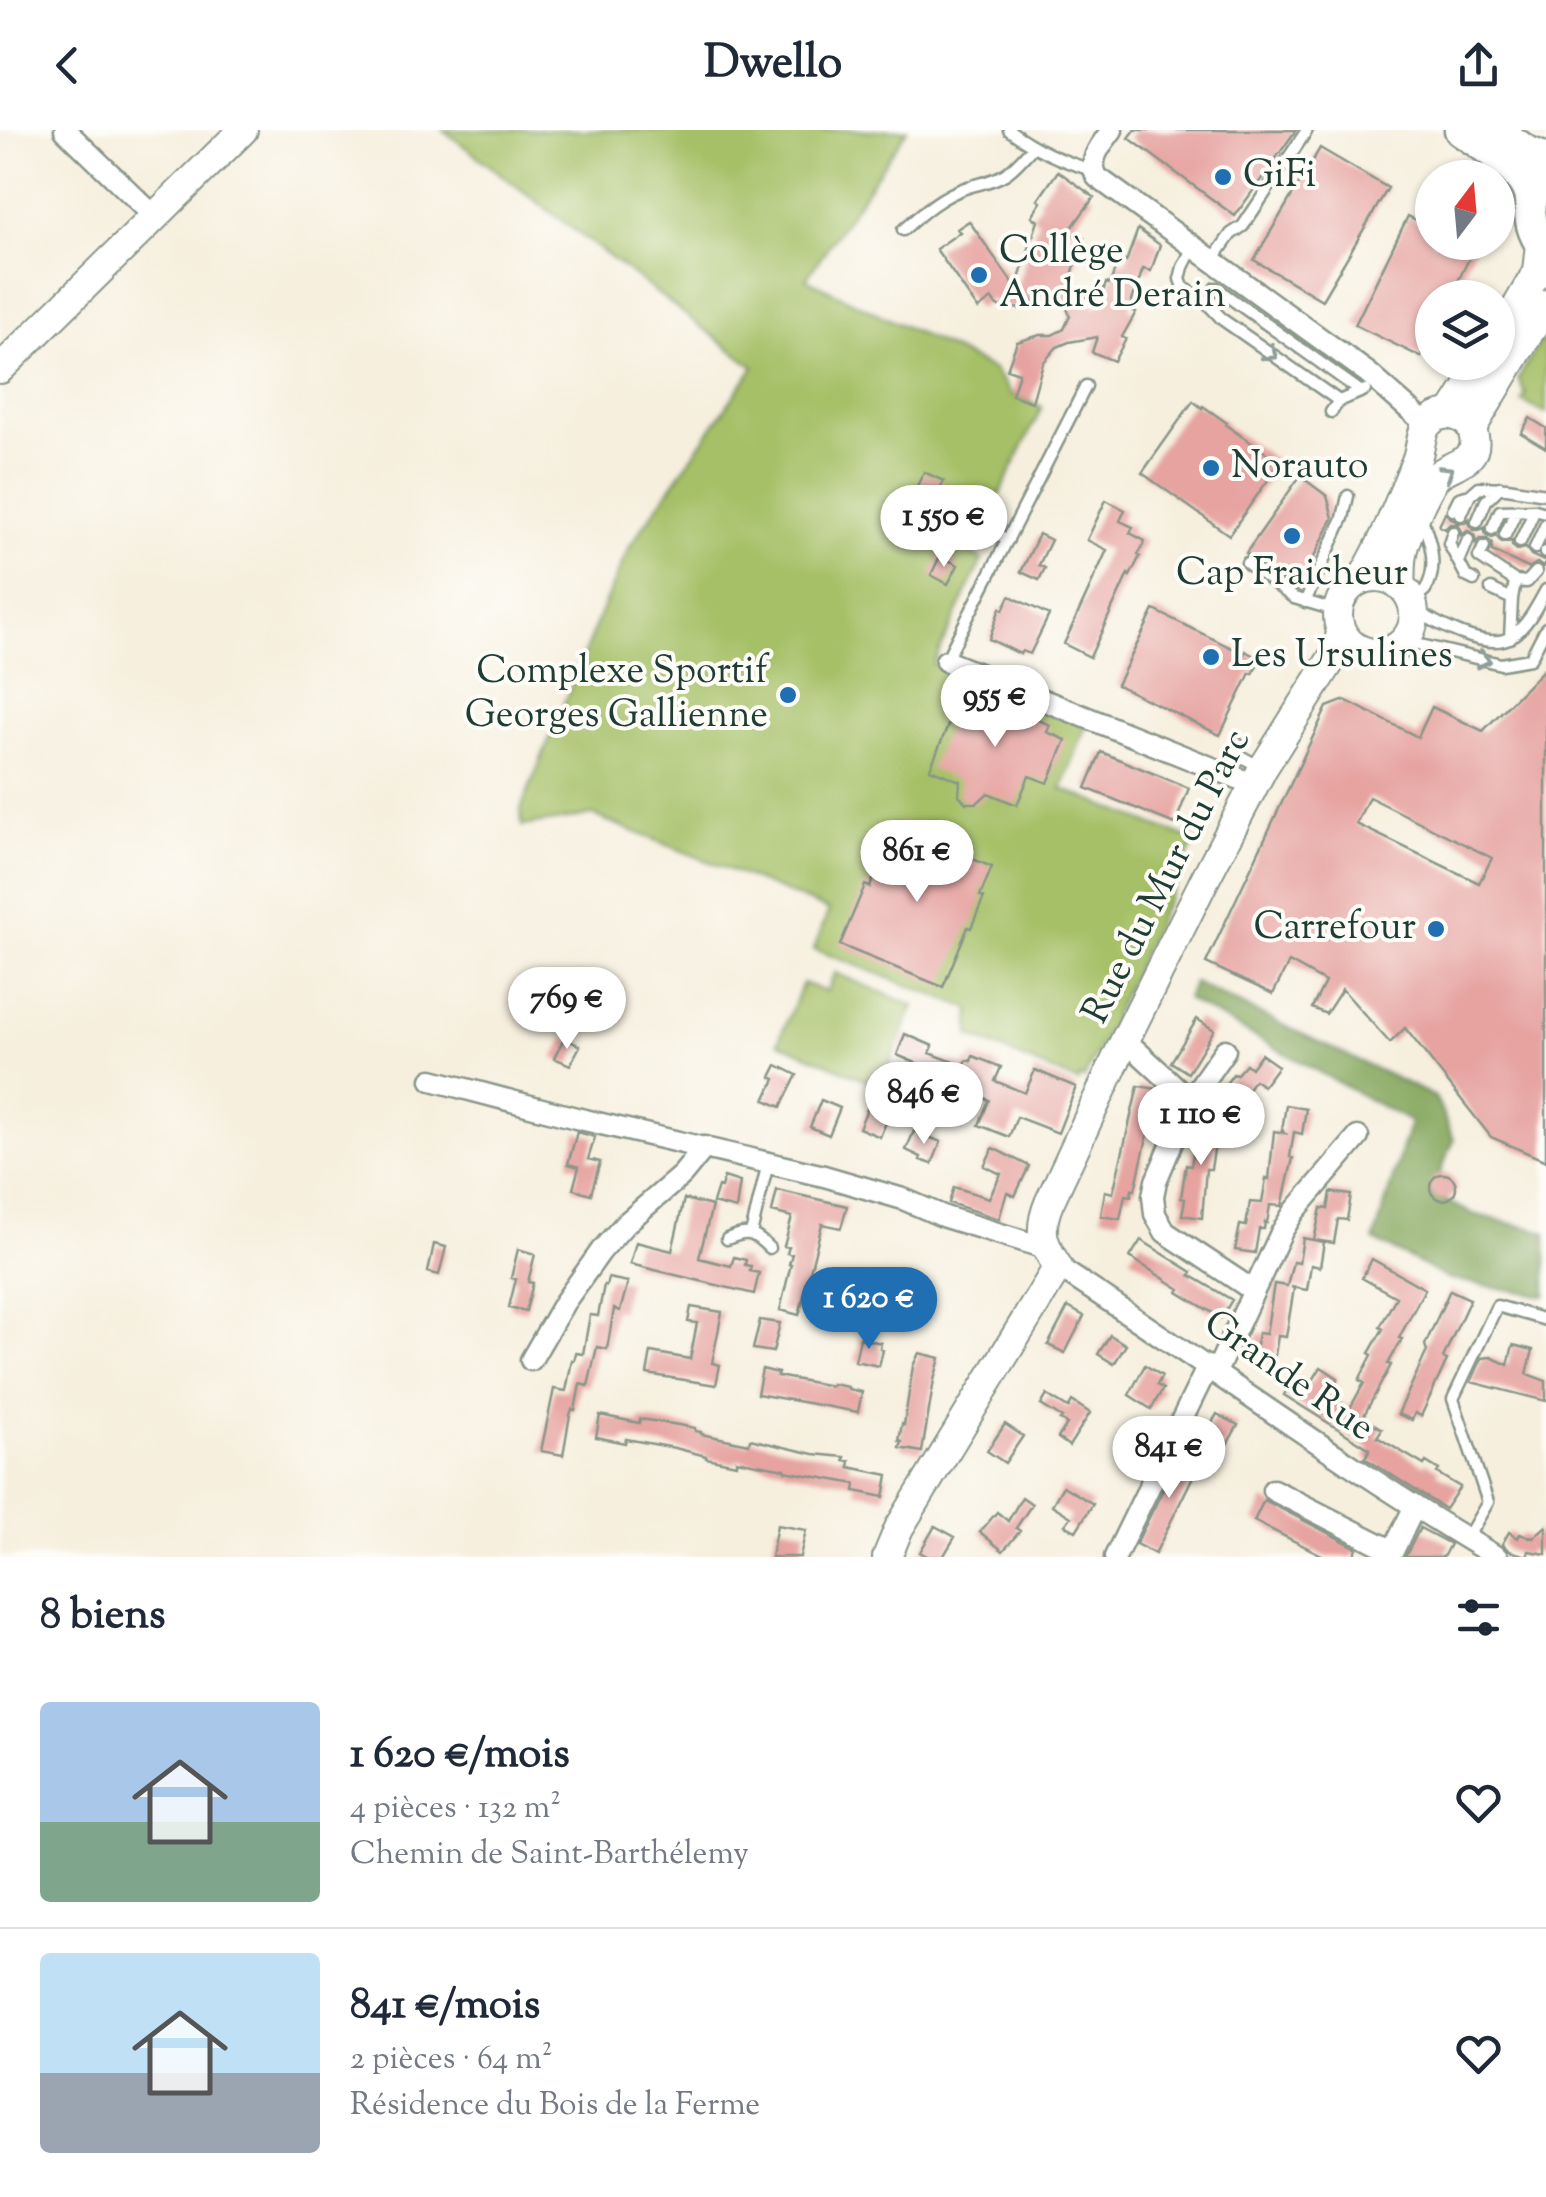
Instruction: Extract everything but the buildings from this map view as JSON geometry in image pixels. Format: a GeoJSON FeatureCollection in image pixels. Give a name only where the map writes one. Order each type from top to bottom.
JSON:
{"type":"FeatureCollection","features":[{"type":"Feature","properties":{"kind":"main road"},"geometry":{"type":"LineString","coordinates":[[1460,130],[1514,172],[1530,192],[1530,220],[1543,248]]}},
{"type":"Feature","properties":{"kind":"main road"},"geometry":{"type":"LineString","coordinates":[[1496,130],[1546,159]]}},
{"type":"Feature","properties":{"kind":"main road"},"geometry":{"type":"LineString","coordinates":[[1530,200],[1546,171]]}},
{"type":"Feature","properties":{"kind":"street"},"geometry":{"type":"LineString","coordinates":[[65,130],[155,217]]}},
{"type":"Feature","properties":{"kind":"street"},"geometry":{"type":"LineString","coordinates":[[0,369],[243,130]]}},
{"type":"Feature","properties":{"kind":"street"},"geometry":{"type":"LineString","coordinates":[[1112,130],[1093,160],[1097,177],[1193,247],[1218,273],[1368,373],[1390,393],[1450,422],[1475,440],[1464,462],[1440,472],[1432,482],[1401,556],[1414,620],[1404,641],[1383,652],[1359,649],[1348,641],[1340,621],[1346,592],[1362,580],[1374,558],[1418,458],[1423,432],[1450,422],[1546,304]]}},
{"type":"Feature","properties":{"kind":"street"},"geometry":{"type":"LineString","coordinates":[[1515,310],[1537,272],[1543,248]]}},
{"type":"Feature","properties":{"kind":"street"},"geometry":{"type":"LineString","coordinates":[[1450,422],[1474,380]]}},
{"type":"Feature","properties":{"kind":"street"},"geometry":{"type":"LineString","coordinates":[[1362,580],[1382,577],[1409,598]]}},
{"type":"Feature","properties":{"kind":"street","name":"Rue du Mur du Parc"},"geometry":{"type":"LineString","coordinates":[[1052,1258],[1042,1229],[1043,1218],[1205,879],[1259,777],[1338,649],[1340,621]]}},
{"type":"Feature","properties":{"kind":"street","name":"Rue du Mur du Parc"},"geometry":{"type":"LineString","coordinates":[[1302,707],[1371,653]]}},
{"type":"Feature","properties":{"kind":"street"},"geometry":{"type":"LineString","coordinates":[[946,661],[1259,777]]}},
{"type":"Feature","properties":{"kind":"street"},"geometry":{"type":"LineString","coordinates":[[1125,1040],[1190,1100]]}},
{"type":"Feature","properties":{"kind":"street"},"geometry":{"type":"LineString","coordinates":[[1225,1050],[1190,1100],[1153,1196],[1156,1214],[1166,1232],[1254,1291]]}},
{"type":"Feature","properties":{"kind":"street","name":"Grande Rue"},"geometry":{"type":"LineString","coordinates":[[432,1080],[903,1199],[1052,1258],[1414,1508],[1497,1557]]}},
{"type":"Feature","properties":{"kind":"street"},"geometry":{"type":"LineString","coordinates":[[1115,1557],[1281,1232],[1358,1137]]}},
{"type":"Feature","properties":{"kind":"street"},"geometry":{"type":"LineString","coordinates":[[531,1360],[601,1251],[625,1224],[682,1175],[705,1147]]}},
{"type":"Feature","properties":{"kind":"street"},"geometry":{"type":"LineString","coordinates":[[886,1557],[1052,1258]]}},
{"type":"Feature","properties":{"kind":"street"},"geometry":{"type":"LineString","coordinates":[[1273,1490],[1392,1554],[1414,1508]]}},
{"type":"Feature","properties":{"kind":"lane"},"geometry":{"type":"LineString","coordinates":[[1009,130],[1032,147],[1093,170]]}},
{"type":"Feature","properties":{"kind":"lane"},"geometry":{"type":"LineString","coordinates":[[1206,302],[1232,234],[1243,226],[1307,130]]}},
{"type":"Feature","properties":{"kind":"lane"},"geometry":{"type":"LineString","coordinates":[[902,230],[924,210],[947,197],[1008,172],[1032,147]]}},
{"type":"Feature","properties":{"kind":"lane"},"geometry":{"type":"LineString","coordinates":[[1193,247],[1182,267],[1183,288],[1339,401]]}},
{"type":"Feature","properties":{"kind":"lane"},"geometry":{"type":"LineString","coordinates":[[1218,273],[1360,391]]}},
{"type":"Feature","properties":{"kind":"lane"},"geometry":{"type":"LineString","coordinates":[[946,661],[1086,386]]}},
{"type":"Feature","properties":{"kind":"lane"},"geometry":{"type":"LineString","coordinates":[[1330,412],[1339,401],[1360,391],[1370,388],[1390,393]]}},
{"type":"Feature","properties":{"kind":"lane"},"geometry":{"type":"LineString","coordinates":[[1457,512],[1479,487],[1546,494]]}},
{"type":"Feature","properties":{"kind":"lane"},"geometry":{"type":"LineString","coordinates":[[1476,522],[1486,500],[1500,488]]}},
{"type":"Feature","properties":{"kind":"lane"},"geometry":{"type":"LineString","coordinates":[[1305,602],[1343,518],[1348,496]]}},
{"type":"Feature","properties":{"kind":"lane"},"geometry":{"type":"LineString","coordinates":[[938,504],[1008,540]]}},
{"type":"Feature","properties":{"kind":"lane"},"geometry":{"type":"LineString","coordinates":[[1492,529],[1500,510],[1540,512],[1520,542]]}},
{"type":"Feature","properties":{"kind":"lane"},"geometry":{"type":"LineString","coordinates":[[1506,535],[1517,510]]}},
{"type":"Feature","properties":{"kind":"lane"},"geometry":{"type":"LineString","coordinates":[[1542,551],[1546,524]]}},
{"type":"Feature","properties":{"kind":"lane"},"geometry":{"type":"LineString","coordinates":[[1449,535],[1466,576],[1474,580]]}},
{"type":"Feature","properties":{"kind":"lane"},"geometry":{"type":"LineString","coordinates":[[1459,562],[1468,540]]}},
{"type":"Feature","properties":{"kind":"lane"},"geometry":{"type":"LineString","coordinates":[[1484,547],[1480,557],[1511,578]]}},
{"type":"Feature","properties":{"kind":"lane"},"geometry":{"type":"LineString","coordinates":[[1492,565],[1498,553]]}},
{"type":"Feature","properties":{"kind":"lane"},"geometry":{"type":"LineString","coordinates":[[1510,638],[1512,560]]}},
{"type":"Feature","properties":{"kind":"lane"},"geometry":{"type":"LineString","coordinates":[[1247,563],[1294,598],[1340,621]]}},
{"type":"Feature","properties":{"kind":"lane"},"geometry":{"type":"LineString","coordinates":[[1511,578],[1531,569]]}},
{"type":"Feature","properties":{"kind":"lane"},"geometry":{"type":"LineString","coordinates":[[1491,589],[1512,598]]}},
{"type":"Feature","properties":{"kind":"lane"},"geometry":{"type":"LineString","coordinates":[[1409,598],[1433,621],[1496,642],[1510,638],[1530,618],[1546,590]]}},
{"type":"Feature","properties":{"kind":"lane"},"geometry":{"type":"LineString","coordinates":[[1404,641],[1501,664],[1530,658],[1546,628]]}},
{"type":"Feature","properties":{"kind":"lane"},"geometry":{"type":"LineString","coordinates":[[1237,743],[1233,752],[1259,777]]}},
{"type":"Feature","properties":{"kind":"lane"},"geometry":{"type":"LineString","coordinates":[[751,1234],[768,1163]]}},
{"type":"Feature","properties":{"kind":"lane"},"geometry":{"type":"LineString","coordinates":[[727,1239],[742,1232],[757,1236],[769,1248]]}},
{"type":"Feature","properties":{"kind":"lane"},"geometry":{"type":"LineString","coordinates":[[1467,1539],[1488,1502],[1453,1399],[1497,1306],[1546,1320]]}},
{"type":"Feature","properties":{"kind":"green space","name":"Complexe Sportif Georges Gallienne"},"geometry":{"type":"Polygon","coordinates":[[[443,130],[907,130],[806,279],[994,370],[1012,395],[1042,407],[971,553],[982,560],[933,664],[1086,726],[1062,789],[1195,841],[1084,1079],[1080,1077],[1078,1082],[970,1036],[970,1009],[814,949],[829,910],[593,815],[522,826],[521,809],[630,546],[754,367],[443,130]]]}},
{"type":"Feature","properties":{"kind":"green space"},"geometry":{"type":"Polygon","coordinates":[[[1546,331],[1546,414],[1522,401],[1526,395],[1518,379],[1546,331]]]}},
{"type":"Feature","properties":{"kind":"green space"},"geometry":{"type":"Polygon","coordinates":[[[835,973],[914,1006],[880,1086],[778,1042],[803,983],[826,992],[835,973]]]}},
{"type":"Feature","properties":{"kind":"green space"},"geometry":{"type":"Polygon","coordinates":[[[1194,983],[1435,1097],[1454,1140],[1431,1194],[1473,1214],[1546,1232],[1546,1296],[1449,1279],[1374,1240],[1410,1122],[1186,999],[1194,983]]]}},
{"type":"Feature","properties":{"kind":"place","name":"GiFi"},"geometry":{"type":"Point","coordinates":[1223,177]}},
{"type":"Feature","properties":{"kind":"place","name":"Collège André Derain"},"geometry":{"type":"Point","coordinates":[979,275]}},
{"type":"Feature","properties":{"kind":"place","name":"Norauto"},"geometry":{"type":"Point","coordinates":[1211,468]}},
{"type":"Feature","properties":{"kind":"place","name":"Cap Fraicheur"},"geometry":{"type":"Point","coordinates":[1292,536]}},
{"type":"Feature","properties":{"kind":"place","name":"Les Ursulines"},"geometry":{"type":"Point","coordinates":[1211,657]}},
{"type":"Feature","properties":{"kind":"place","name":"Complexe Sportif Georges Gallienne"},"geometry":{"type":"Point","coordinates":[788,695]}},
{"type":"Feature","properties":{"kind":"place","name":"Carrefour"},"geometry":{"type":"Point","coordinates":[1436,929]}}]}
